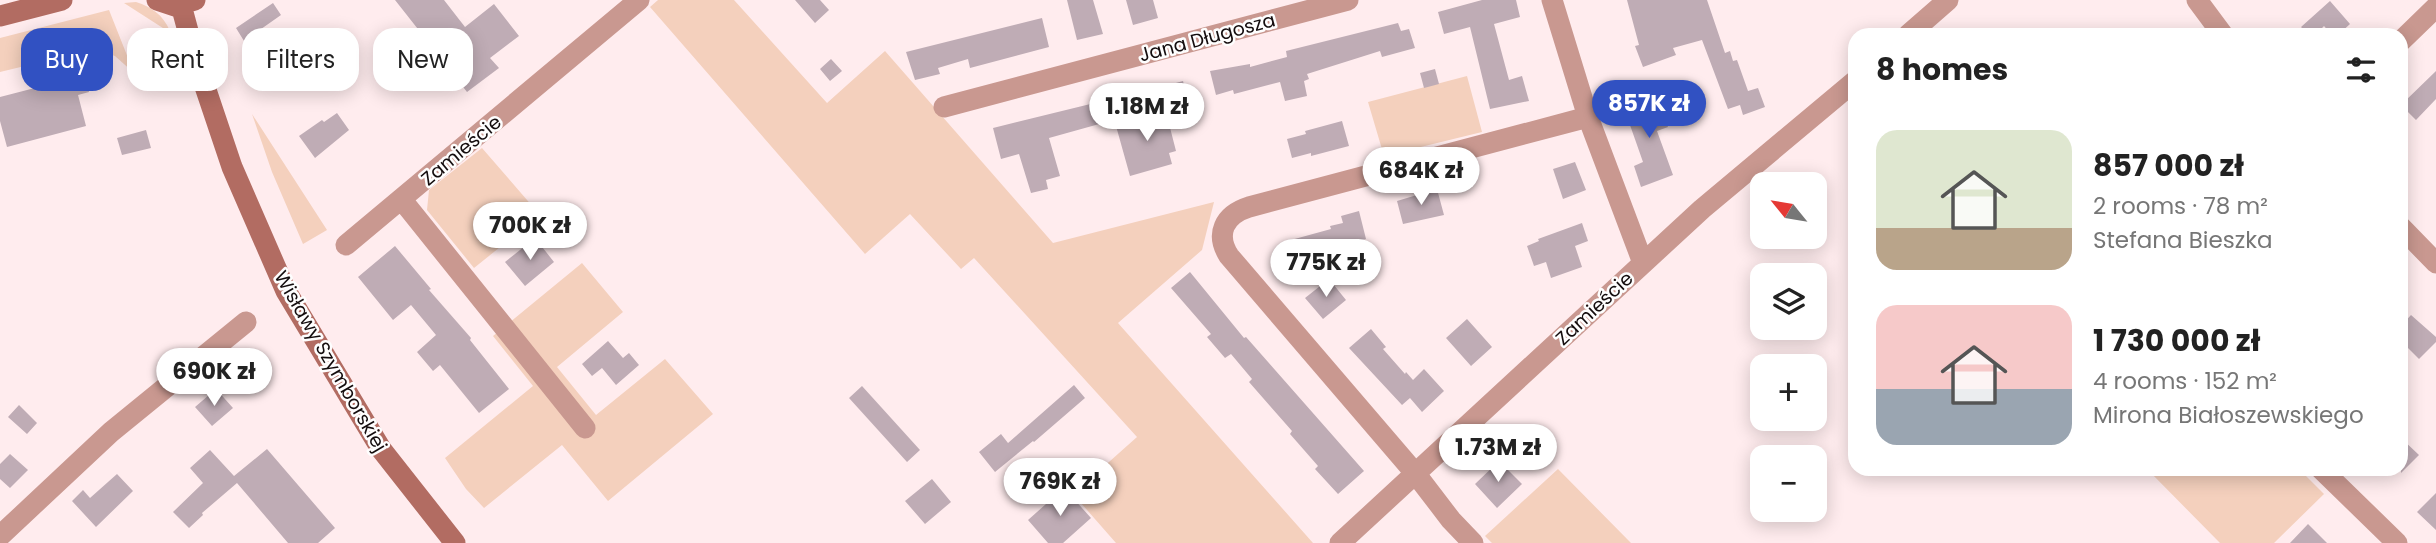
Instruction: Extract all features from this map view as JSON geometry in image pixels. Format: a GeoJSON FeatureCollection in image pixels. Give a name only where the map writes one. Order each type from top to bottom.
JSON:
{"type":"FeatureCollection","features":[{"type":"Feature","properties":{"kind":"main road"},"geometry":{"type":"LineString","coordinates":[[0,16],[62,0]]}},
{"type":"Feature","properties":{"kind":"main road"},"geometry":{"type":"LineString","coordinates":[[157,0],[168,5],[188,3]]}},
{"type":"Feature","properties":{"kind":"main road","name":"Wisławy Szymborskiej"},"geometry":{"type":"LineString","coordinates":[[188,3],[195,57],[232,167],[286,291],[381,449],[455,543]]}},
{"type":"Feature","properties":{"kind":"street","name":"Zamieście"},"geometry":{"type":"LineString","coordinates":[[346,245],[639,0]]}},
{"type":"Feature","properties":{"kind":"street","name":"Jana Długosza"},"geometry":{"type":"LineString","coordinates":[[944,107],[1348,0]]}},
{"type":"Feature","properties":{"kind":"street"},"geometry":{"type":"LineString","coordinates":[[1552,0],[1588,117],[1643,263]]}},
{"type":"Feature","properties":{"kind":"street"},"geometry":{"type":"LineString","coordinates":[[1916,28],[1948,0]]}},
{"type":"Feature","properties":{"kind":"street"},"geometry":{"type":"LineString","coordinates":[[2197,0],[2218,28]]}},
{"type":"Feature","properties":{"kind":"street"},"geometry":{"type":"LineString","coordinates":[[2408,34],[2436,7]]}},
{"type":"Feature","properties":{"kind":"street","name":"Zamieście"},"geometry":{"type":"LineString","coordinates":[[1340,543],[1702,209],[1848,87]]}},
{"type":"Feature","properties":{"kind":"street"},"geometry":{"type":"LineString","coordinates":[[1473,543],[1229,256],[1222,245],[1222,233],[1227,220],[1237,211],[1248,207],[1588,117]]}},
{"type":"Feature","properties":{"kind":"street"},"geometry":{"type":"LineString","coordinates":[[402,200],[585,428]]}},
{"type":"Feature","properties":{"kind":"street"},"geometry":{"type":"LineString","coordinates":[[2408,234],[2436,263]]}},
{"type":"Feature","properties":{"kind":"street"},"geometry":{"type":"LineString","coordinates":[[0,536],[111,432],[246,322]]}},
{"type":"Feature","properties":{"kind":"street"},"geometry":{"type":"LineString","coordinates":[[2328,476],[2397,543]]}},
{"type":"Feature","properties":{"kind":"shaded area"},"geometry":{"type":"Polygon","coordinates":[[[658,0],[734,0],[827,103],[885,51],[1053,243],[1214,202],[1202,250],[1118,323],[1313,543],[1116,543],[1073,494],[1137,437],[974,258],[961,269],[910,214],[865,254],[650,7],[658,0]]]}},
{"type":"Feature","properties":{"kind":"shaded area"},"geometry":{"type":"Polygon","coordinates":[[[136,2],[147,6],[164,20],[168,28],[163,28],[124,3],[136,2]]]}},
{"type":"Feature","properties":{"kind":"shaded area"},"geometry":{"type":"Polygon","coordinates":[[[109,10],[127,55],[127,67],[113,55],[113,28],[39,28],[109,10]]]}},
{"type":"Feature","properties":{"kind":"shaded area"},"geometry":{"type":"Polygon","coordinates":[[[21,33],[21,67],[0,72],[0,38],[21,33]]]}},
{"type":"Feature","properties":{"kind":"shaded area"},"geometry":{"type":"Polygon","coordinates":[[[1467,76],[1482,132],[1384,156],[1368,102],[1467,76]]]}},
{"type":"Feature","properties":{"kind":"shaded area"},"geometry":{"type":"Polygon","coordinates":[[[252,114],[327,230],[303,244],[272,172],[252,114]]]}},
{"type":"Feature","properties":{"kind":"shaded area"},"geometry":{"type":"Polygon","coordinates":[[[482,148],[540,215],[474,268],[427,210],[429,190],[482,148]]]}},
{"type":"Feature","properties":{"kind":"shaded area"},"geometry":{"type":"Polygon","coordinates":[[[582,263],[623,312],[557,367],[596,415],[665,359],[713,414],[608,501],[562,445],[484,508],[466,489],[445,458],[533,386],[493,336],[582,263]]]}},
{"type":"Feature","properties":{"kind":"shaded area"},"geometry":{"type":"Polygon","coordinates":[[[1558,469],[1631,543],[1492,543],[1485,536],[1558,469]]]}},
{"type":"Feature","properties":{"kind":"shaded area"},"geometry":{"type":"Polygon","coordinates":[[[2154,476],[2306,476],[2324,494],[2274,543],[2220,543],[2154,476]]]}},
{"type":"Feature","properties":{"kind":"building"},"geometry":{"type":"Polygon","coordinates":[[[395,0],[444,0],[465,27],[494,4],[519,36],[490,58],[499,68],[473,88],[473,28],[417,28],[395,0]]]}},
{"type":"Feature","properties":{"kind":"building"},"geometry":{"type":"Polygon","coordinates":[[[795,0],[820,0],[829,10],[815,23],[795,0]]]}},
{"type":"Feature","properties":{"kind":"building"},"geometry":{"type":"Polygon","coordinates":[[[1067,0],[1093,0],[1103,34],[1077,40],[1067,0]]]}},
{"type":"Feature","properties":{"kind":"building"},"geometry":{"type":"Polygon","coordinates":[[[1126,0],[1153,0],[1158,18],[1133,25],[1126,0]]]}},
{"type":"Feature","properties":{"kind":"building"},"geometry":{"type":"Polygon","coordinates":[[[1482,0],[1516,0],[1520,17],[1494,24],[1509,80],[1522,76],[1529,101],[1490,109],[1470,27],[1444,34],[1438,12],[1482,0]]]}},
{"type":"Feature","properties":{"kind":"building"},"geometry":{"type":"Polygon","coordinates":[[[1627,0],[1707,0],[1725,53],[1730,51],[1733,61],[1737,60],[1748,91],[1758,88],[1765,107],[1743,115],[1740,105],[1728,109],[1702,40],[1673,48],[1676,55],[1643,67],[1635,46],[1639,45],[1627,0]]]}},
{"type":"Feature","properties":{"kind":"building"},"geometry":{"type":"Polygon","coordinates":[[[2330,1],[2350,24],[2346,28],[2301,27],[2330,1]]]}},
{"type":"Feature","properties":{"kind":"building"},"geometry":{"type":"Polygon","coordinates":[[[273,3],[281,15],[262,28],[242,28],[242,38],[236,28],[273,3]]]}},
{"type":"Feature","properties":{"kind":"building"},"geometry":{"type":"Polygon","coordinates":[[[1042,18],[1049,47],[970,68],[968,59],[938,68],[940,74],[915,80],[906,52],[1042,18]]]}},
{"type":"Feature","properties":{"kind":"building"},"geometry":{"type":"Polygon","coordinates":[[[1398,23],[1401,31],[1409,29],[1415,48],[1382,57],[1380,51],[1307,74],[1309,79],[1304,81],[1307,96],[1285,101],[1280,82],[1234,94],[1233,90],[1216,95],[1210,71],[1250,64],[1250,67],[1287,57],[1286,51],[1398,23]]]}},
{"type":"Feature","properties":{"kind":"building"},"geometry":{"type":"Polygon","coordinates":[[[831,59],[842,71],[830,81],[820,69],[831,59]]]}},
{"type":"Feature","properties":{"kind":"building"},"geometry":{"type":"Polygon","coordinates":[[[1435,69],[1439,84],[1424,88],[1420,73],[1435,69]]]}},
{"type":"Feature","properties":{"kind":"building"},"geometry":{"type":"Polygon","coordinates":[[[2436,71],[2436,99],[2416,120],[2408,112],[2408,98],[2436,71]]]}},
{"type":"Feature","properties":{"kind":"building"},"geometry":{"type":"Polygon","coordinates":[[[1183,81],[1189,105],[1164,111],[1158,88],[1183,81]]]}},
{"type":"Feature","properties":{"kind":"building"},"geometry":{"type":"Polygon","coordinates":[[[23,91],[89,91],[78,95],[86,126],[7,147],[0,121],[0,97],[23,91]]]}},
{"type":"Feature","properties":{"kind":"building"},"geometry":{"type":"Polygon","coordinates":[[[1656,96],[1668,127],[1657,131],[1673,175],[1641,187],[1634,166],[1643,162],[1624,108],[1656,96]]]}},
{"type":"Feature","properties":{"kind":"building"},"geometry":{"type":"Polygon","coordinates":[[[1119,97],[1126,122],[1111,126],[1110,121],[1049,138],[1060,176],[1046,180],[1048,189],[1031,193],[1019,154],[1001,159],[993,128],[1119,97]]]}},
{"type":"Feature","properties":{"kind":"building"},"geometry":{"type":"Polygon","coordinates":[[[1166,112],[1176,151],[1169,153],[1172,164],[1130,176],[1116,126],[1166,112]]]}},
{"type":"Feature","properties":{"kind":"building"},"geometry":{"type":"Polygon","coordinates":[[[337,113],[349,130],[315,158],[299,136],[337,113]]]}},
{"type":"Feature","properties":{"kind":"building"},"geometry":{"type":"Polygon","coordinates":[[[1342,121],[1349,146],[1292,158],[1287,139],[1342,121]]]}},
{"type":"Feature","properties":{"kind":"building"},"geometry":{"type":"Polygon","coordinates":[[[146,130],[151,148],[122,155],[117,138],[146,130]]]}},
{"type":"Feature","properties":{"kind":"building"},"geometry":{"type":"Polygon","coordinates":[[[1575,162],[1586,190],[1563,199],[1553,169],[1575,162]]]}},
{"type":"Feature","properties":{"kind":"building"},"geometry":{"type":"Polygon","coordinates":[[[1437,189],[1444,215],[1403,224],[1397,201],[1437,189]]]}},
{"type":"Feature","properties":{"kind":"building"},"geometry":{"type":"Polygon","coordinates":[[[1359,211],[1366,239],[1335,247],[1334,244],[1295,255],[1291,240],[1331,229],[1330,226],[1343,223],[1341,216],[1359,211]]]}},
{"type":"Feature","properties":{"kind":"building"},"geometry":{"type":"Polygon","coordinates":[[[1582,223],[1588,241],[1575,246],[1582,267],[1551,278],[1546,262],[1534,266],[1527,246],[1539,241],[1538,239],[1582,223]]]}},
{"type":"Feature","properties":{"kind":"building"},"geometry":{"type":"Polygon","coordinates":[[[535,238],[554,262],[525,286],[505,262],[535,238]]]}},
{"type":"Feature","properties":{"kind":"building"},"geometry":{"type":"Polygon","coordinates":[[[395,246],[509,389],[479,413],[440,365],[433,371],[417,352],[436,335],[411,305],[393,320],[358,277],[395,246]]]}},
{"type":"Feature","properties":{"kind":"building"},"geometry":{"type":"Polygon","coordinates":[[[1190,272],[1244,338],[1246,337],[1364,471],[1338,494],[1315,469],[1318,466],[1290,434],[1292,431],[1249,382],[1252,379],[1231,354],[1225,358],[1207,337],[1211,334],[1171,288],[1190,272]]]}},
{"type":"Feature","properties":{"kind":"building"},"geometry":{"type":"Polygon","coordinates":[[[1329,279],[1346,300],[1323,319],[1305,298],[1329,279]]]}},
{"type":"Feature","properties":{"kind":"building"},"geometry":{"type":"Polygon","coordinates":[[[2411,315],[2436,337],[2436,342],[2419,359],[2408,348],[2408,318],[2411,315]]]}},
{"type":"Feature","properties":{"kind":"building"},"geometry":{"type":"Polygon","coordinates":[[[1467,319],[1492,347],[1471,366],[1446,338],[1467,319]]]}},
{"type":"Feature","properties":{"kind":"building"},"geometry":{"type":"Polygon","coordinates":[[[1371,329],[1386,347],[1383,349],[1405,374],[1406,372],[1413,380],[1424,369],[1444,391],[1422,412],[1410,398],[1402,405],[1349,348],[1371,329]]]}},
{"type":"Feature","properties":{"kind":"building"},"geometry":{"type":"Polygon","coordinates":[[[608,341],[623,358],[629,353],[639,365],[616,385],[602,368],[592,376],[582,364],[608,341]]]}},
{"type":"Feature","properties":{"kind":"building"},"geometry":{"type":"Polygon","coordinates":[[[1074,385],[1085,398],[995,472],[979,452],[1001,434],[1008,443],[1074,385]]]}},
{"type":"Feature","properties":{"kind":"building"},"geometry":{"type":"Polygon","coordinates":[[[862,386],[920,450],[907,462],[849,398],[862,386]]]}},
{"type":"Feature","properties":{"kind":"building"},"geometry":{"type":"Polygon","coordinates":[[[216,389],[233,408],[212,426],[195,407],[216,389]]]}},
{"type":"Feature","properties":{"kind":"building"},"geometry":{"type":"Polygon","coordinates":[[[19,405],[37,423],[27,434],[8,417],[19,405]]]}},
{"type":"Feature","properties":{"kind":"building"},"geometry":{"type":"Polygon","coordinates":[[[2408,445],[2419,455],[2408,466],[2408,445]]]}},
{"type":"Feature","properties":{"kind":"building"},"geometry":{"type":"Polygon","coordinates":[[[267,449],[335,528],[318,543],[288,543],[237,483],[189,528],[173,512],[203,483],[190,468],[210,450],[234,476],[267,449]]]}},
{"type":"Feature","properties":{"kind":"building"},"geometry":{"type":"Polygon","coordinates":[[[10,454],[28,470],[10,488],[0,479],[0,464],[10,454]]]}},
{"type":"Feature","properties":{"kind":"building"},"geometry":{"type":"Polygon","coordinates":[[[1499,461],[1522,484],[1497,508],[1475,484],[1499,461]]]}},
{"type":"Feature","properties":{"kind":"building"},"geometry":{"type":"Polygon","coordinates":[[[117,474],[133,491],[96,527],[72,501],[83,490],[90,498],[117,474]]]}},
{"type":"Feature","properties":{"kind":"building"},"geometry":{"type":"Polygon","coordinates":[[[932,479],[951,502],[925,524],[905,501],[932,479]]]}},
{"type":"Feature","properties":{"kind":"building"},"geometry":{"type":"Polygon","coordinates":[[[1064,488],[1091,518],[1063,543],[1048,543],[1028,520],[1064,488]]]}},
{"type":"Feature","properties":{"kind":"building"},"geometry":{"type":"Polygon","coordinates":[[[2436,493],[2436,530],[2417,512],[2436,493]]]}},
{"type":"Feature","properties":{"kind":"building"},"geometry":{"type":"Polygon","coordinates":[[[2308,524],[2327,543],[2290,543],[2308,524]]]}}]}
